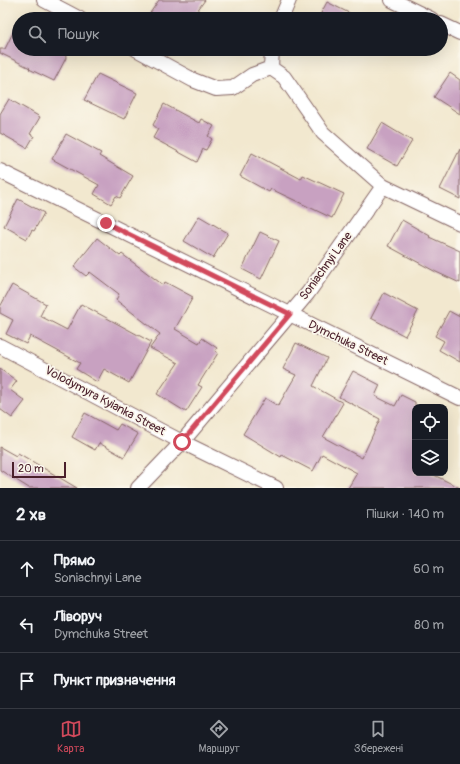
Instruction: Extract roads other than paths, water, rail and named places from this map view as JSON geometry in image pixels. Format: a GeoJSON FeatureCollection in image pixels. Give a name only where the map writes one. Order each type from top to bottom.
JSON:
{"type":"FeatureCollection","features":[{"type":"Feature","properties":{"kind":"street"},"geometry":{"type":"LineString","coordinates":[[44,0],[67,12]]}},
{"type":"Feature","properties":{"kind":"street"},"geometry":{"type":"LineString","coordinates":[[284,12],[289,0]]}},
{"type":"Feature","properties":{"kind":"street"},"geometry":{"type":"LineString","coordinates":[[392,0],[417,12]]}},
{"type":"Feature","properties":{"kind":"street"},"geometry":{"type":"LineString","coordinates":[[448,27],[460,33]]}},
{"type":"Feature","properties":{"kind":"street"},"geometry":{"type":"LineString","coordinates":[[149,56],[193,80],[216,89],[234,88],[252,75],[270,68]]}},
{"type":"Feature","properties":{"kind":"street"},"geometry":{"type":"LineString","coordinates":[[270,68],[271,56]]}},
{"type":"Feature","properties":{"kind":"street"},"geometry":{"type":"LineString","coordinates":[[270,68],[284,77],[323,133],[383,186],[460,223]]}},
{"type":"Feature","properties":{"kind":"street","name":"Dymchuka Street"},"geometry":{"type":"LineString","coordinates":[[0,171],[460,398]]}},
{"type":"Feature","properties":{"kind":"street","name":"Soniachnyi Lane"},"geometry":{"type":"LineString","coordinates":[[138,488],[182,442],[308,293],[383,186]]}},
{"type":"Feature","properties":{"kind":"street","name":"Volodymyra Kyianka Street"},"geometry":{"type":"LineString","coordinates":[[0,346],[182,442],[276,488]]}}]}
